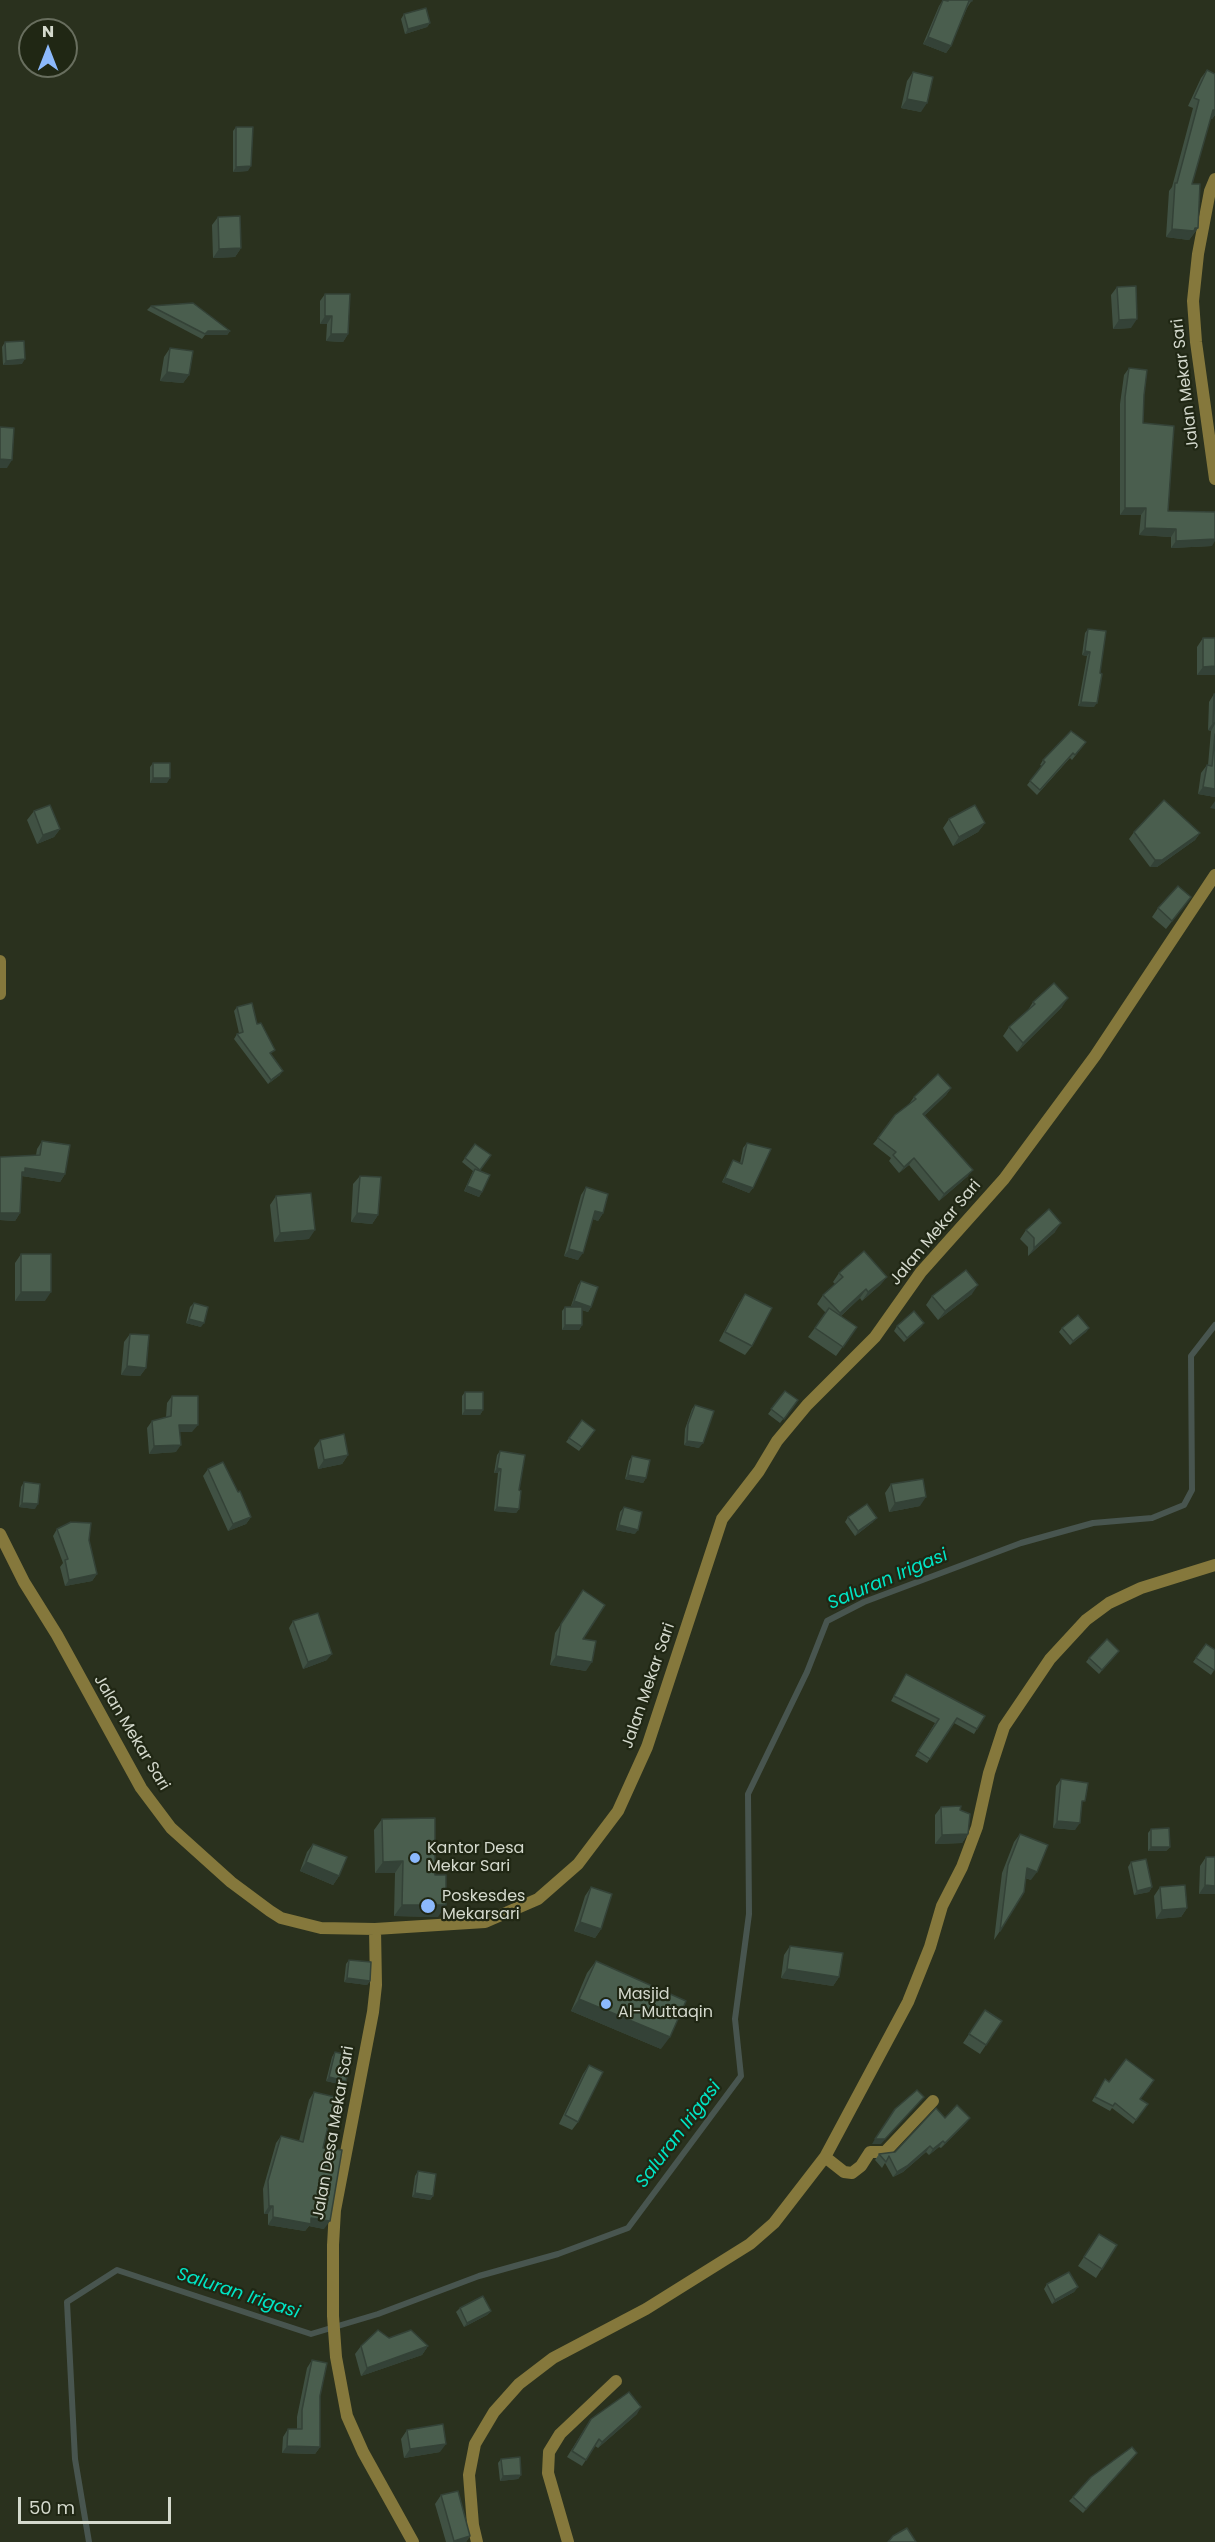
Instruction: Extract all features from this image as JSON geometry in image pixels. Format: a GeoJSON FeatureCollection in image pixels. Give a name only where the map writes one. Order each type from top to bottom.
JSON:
{"type":"FeatureCollection","features":[{"type":"Feature","properties":{"kind":"street","name":"Jalan Mekar Sari"},"geometry":{"type":"LineString","coordinates":[[1215,179],[1210,191],[1198,254],[1193,301],[1196,342],[1215,479]]}},
{"type":"Feature","properties":{"kind":"street","name":"Jalan Mekar Sari"},"geometry":{"type":"LineString","coordinates":[[0,1534],[20,1575],[57,1635],[135,1778],[171,1828],[248,1896],[281,1918],[321,1928],[375,1929],[485,1922],[538,1899],[578,1864],[618,1811],[647,1747],[722,1519],[759,1471],[777,1441],[807,1405],[875,1337],[921,1272],[1004,1179],[1109,1036],[1215,875]]}},
{"type":"Feature","properties":{"kind":"street"},"geometry":{"type":"LineString","coordinates":[[0,962],[0,993]]}},
{"type":"Feature","properties":{"kind":"street"},"geometry":{"type":"LineString","coordinates":[[477,2542],[473,2524],[469,2475],[475,2444],[494,2412],[519,2384],[553,2358],[646,2309],[750,2244],[774,2223],[825,2157],[908,2001],[930,1947],[942,1906],[962,1867],[977,1827],[989,1773],[1004,1727],[1050,1659],[1086,1620],[1109,1603],[1142,1588],[1215,1565]]}},
{"type":"Feature","properties":{"kind":"street","name":"Jalan Desa Mekar Sari"},"geometry":{"type":"LineString","coordinates":[[375,1929],[376,1985],[373,2012],[335,2210],[333,2316],[336,2357],[347,2416],[363,2452],[413,2542]]}},
{"type":"Feature","properties":{"kind":"street"},"geometry":{"type":"LineString","coordinates":[[825,2157],[844,2172],[852,2173],[861,2166],[870,2152],[885,2152],[933,2101]]}},
{"type":"Feature","properties":{"kind":"street"},"geometry":{"type":"LineString","coordinates":[[568,2542],[548,2474],[549,2452],[560,2434],[616,2381]]}},
{"type":"Feature","properties":{"kind":"building"},"geometry":{"type":"Polygon","coordinates":[[[943,0],[972,0],[969,1],[951,46],[928,37],[943,0]]]}},
{"type":"Feature","properties":{"kind":"building"},"geometry":{"type":"Polygon","coordinates":[[[426,8],[430,23],[408,29],[404,14],[426,8]]]}},
{"type":"Feature","properties":{"kind":"building"},"geometry":{"type":"Polygon","coordinates":[[[1207,70],[1215,74],[1215,110],[1213,110],[1192,184],[1200,184],[1198,228],[1194,231],[1172,229],[1175,183],[1177,183],[1199,100],[1194,98],[1207,70]]]}},
{"type":"Feature","properties":{"kind":"building"},"geometry":{"type":"Polygon","coordinates":[[[913,72],[933,77],[927,103],[907,99],[913,72]]]}},
{"type":"Feature","properties":{"kind":"building"},"geometry":{"type":"Polygon","coordinates":[[[236,127],[253,127],[251,166],[236,167],[236,127]]]}},
{"type":"Feature","properties":{"kind":"building"},"geometry":{"type":"Polygon","coordinates":[[[240,216],[241,248],[219,249],[218,217],[240,216]]]}},
{"type":"Feature","properties":{"kind":"building"},"geometry":{"type":"Polygon","coordinates":[[[1136,286],[1137,319],[1119,320],[1117,287],[1136,286]]]}},
{"type":"Feature","properties":{"kind":"building"},"geometry":{"type":"Polygon","coordinates":[[[325,294],[350,294],[348,334],[331,334],[332,316],[325,316],[325,294]]]}},
{"type":"Feature","properties":{"kind":"building"},"geometry":{"type":"Polygon","coordinates":[[[193,303],[230,331],[208,331],[205,334],[151,306],[193,303]]]}},
{"type":"Feature","properties":{"kind":"building"},"geometry":{"type":"Polygon","coordinates":[[[24,341],[25,359],[6,361],[5,342],[24,341]]]}},
{"type":"Feature","properties":{"kind":"building"},"geometry":{"type":"Polygon","coordinates":[[[170,348],[193,351],[189,375],[167,372],[170,348]]]}},
{"type":"Feature","properties":{"kind":"building"},"geometry":{"type":"Polygon","coordinates":[[[1129,368],[1147,370],[1143,423],[1174,426],[1168,511],[1215,512],[1215,539],[1176,541],[1176,529],[1145,528],[1146,508],[1125,508],[1125,397],[1129,368]]]}},
{"type":"Feature","properties":{"kind":"building"},"geometry":{"type":"Polygon","coordinates":[[[0,427],[14,428],[12,460],[0,459],[0,427]]]}},
{"type":"Feature","properties":{"kind":"building"},"geometry":{"type":"Polygon","coordinates":[[[1088,629],[1106,631],[1097,703],[1081,702],[1090,652],[1085,651],[1088,629]]]}},
{"type":"Feature","properties":{"kind":"building"},"geometry":{"type":"Polygon","coordinates":[[[1203,638],[1215,638],[1215,666],[1203,667],[1203,638]]]}},
{"type":"Feature","properties":{"kind":"building"},"geometry":{"type":"Polygon","coordinates":[[[1214,694],[1215,723],[1213,723],[1214,694]]]}},
{"type":"Feature","properties":{"kind":"building"},"geometry":{"type":"Polygon","coordinates":[[[1071,731],[1086,742],[1040,790],[1030,781],[1045,762],[1043,760],[1071,731]]]}},
{"type":"Feature","properties":{"kind":"building"},"geometry":{"type":"Polygon","coordinates":[[[1215,734],[1215,789],[1203,787],[1207,765],[1212,766],[1215,734]]]}},
{"type":"Feature","properties":{"kind":"building"},"geometry":{"type":"Polygon","coordinates":[[[153,763],[170,763],[170,778],[153,778],[153,763]]]}},
{"type":"Feature","properties":{"kind":"building"},"geometry":{"type":"Polygon","coordinates":[[[1164,800],[1200,833],[1162,860],[1155,860],[1134,832],[1164,800]]]}},
{"type":"Feature","properties":{"kind":"building"},"geometry":{"type":"Polygon","coordinates":[[[50,805],[60,829],[43,835],[34,811],[50,805]]]}},
{"type":"Feature","properties":{"kind":"building"},"geometry":{"type":"Polygon","coordinates":[[[975,805],[985,823],[959,837],[949,819],[975,805]]]}},
{"type":"Feature","properties":{"kind":"building"},"geometry":{"type":"Polygon","coordinates":[[[1178,886],[1191,897],[1172,921],[1158,908],[1178,886]]]}},
{"type":"Feature","properties":{"kind":"building"},"geometry":{"type":"Polygon","coordinates":[[[1054,983],[1068,998],[1023,1043],[1009,1027],[1054,983]]]}},
{"type":"Feature","properties":{"kind":"building"},"geometry":{"type":"Polygon","coordinates":[[[252,1003],[257,1024],[261,1023],[275,1050],[270,1053],[283,1071],[271,1080],[237,1034],[243,1032],[237,1007],[252,1003]]]}},
{"type":"Feature","properties":{"kind":"building"},"geometry":{"type":"Polygon","coordinates":[[[938,1074],[951,1088],[923,1114],[973,1170],[944,1194],[914,1158],[904,1167],[893,1155],[896,1152],[878,1138],[895,1115],[916,1099],[914,1097],[938,1074]]]}},
{"type":"Feature","properties":{"kind":"building"},"geometry":{"type":"Polygon","coordinates":[[[42,1141],[70,1145],[65,1174],[25,1168],[25,1172],[22,1172],[20,1213],[0,1213],[0,1157],[40,1155],[42,1141]]]}},
{"type":"Feature","properties":{"kind":"building"},"geometry":{"type":"Polygon","coordinates":[[[747,1143],[771,1149],[753,1188],[725,1178],[733,1160],[742,1164],[747,1143]]]}},
{"type":"Feature","properties":{"kind":"building"},"geometry":{"type":"Polygon","coordinates":[[[475,1144],[491,1155],[480,1170],[465,1158],[475,1144]]]}},
{"type":"Feature","properties":{"kind":"building"},"geometry":{"type":"Polygon","coordinates":[[[475,1169],[490,1175],[482,1192],[467,1186],[475,1169]]]}},
{"type":"Feature","properties":{"kind":"building"},"geometry":{"type":"Polygon","coordinates":[[[360,1176],[381,1177],[378,1215],[357,1213],[360,1176]]]}},
{"type":"Feature","properties":{"kind":"building"},"geometry":{"type":"Polygon","coordinates":[[[586,1187],[608,1194],[603,1213],[595,1211],[583,1253],[569,1249],[586,1187]]]}},
{"type":"Feature","properties":{"kind":"building"},"geometry":{"type":"Polygon","coordinates":[[[311,1193],[315,1230],[280,1233],[276,1196],[311,1193]]]}},
{"type":"Feature","properties":{"kind":"building"},"geometry":{"type":"Polygon","coordinates":[[[1049,1209],[1061,1223],[1034,1248],[1034,1238],[1026,1230],[1049,1209]]]}},
{"type":"Feature","properties":{"kind":"building"},"geometry":{"type":"Polygon","coordinates":[[[864,1251],[887,1277],[868,1292],[866,1289],[840,1313],[823,1295],[843,1277],[839,1273],[864,1251]]]}},
{"type":"Feature","properties":{"kind":"building"},"geometry":{"type":"Polygon","coordinates":[[[21,1254],[51,1254],[51,1292],[21,1292],[21,1254]]]}},
{"type":"Feature","properties":{"kind":"building"},"geometry":{"type":"Polygon","coordinates":[[[966,1270],[978,1285],[945,1311],[932,1296],[966,1270]]]}},
{"type":"Feature","properties":{"kind":"building"},"geometry":{"type":"Polygon","coordinates":[[[581,1281],[598,1287],[591,1307],[574,1301],[581,1281]]]}},
{"type":"Feature","properties":{"kind":"building"},"geometry":{"type":"Polygon","coordinates":[[[745,1294],[772,1308],[752,1346],[725,1332],[745,1294]]]}},
{"type":"Feature","properties":{"kind":"building"},"geometry":{"type":"Polygon","coordinates":[[[194,1303],[208,1307],[204,1323],[189,1319],[194,1303]]]}},
{"type":"Feature","properties":{"kind":"building"},"geometry":{"type":"Polygon","coordinates":[[[565,1307],[582,1307],[582,1325],[565,1325],[565,1307]]]}},
{"type":"Feature","properties":{"kind":"building"},"geometry":{"type":"Polygon","coordinates":[[[829,1308],[857,1327],[843,1347],[815,1328],[829,1308]]]}},
{"type":"Feature","properties":{"kind":"building"},"geometry":{"type":"Polygon","coordinates":[[[914,1311],[924,1323],[907,1338],[897,1326],[914,1311]]]}},
{"type":"Feature","properties":{"kind":"building"},"geometry":{"type":"Polygon","coordinates":[[[1078,1315],[1089,1328],[1073,1341],[1062,1328],[1078,1315]]]}},
{"type":"Feature","properties":{"kind":"building"},"geometry":{"type":"Polygon","coordinates":[[[130,1334],[149,1335],[146,1368],[127,1366],[130,1334]]]}},
{"type":"Feature","properties":{"kind":"building"},"geometry":{"type":"Polygon","coordinates":[[[785,1391],[798,1400],[784,1419],[771,1409],[785,1391]]]}},
{"type":"Feature","properties":{"kind":"building"},"geometry":{"type":"Polygon","coordinates":[[[465,1392],[483,1392],[483,1410],[465,1410],[465,1392]]]}},
{"type":"Feature","properties":{"kind":"building"},"geometry":{"type":"Polygon","coordinates":[[[172,1396],[198,1396],[198,1425],[179,1425],[181,1445],[154,1446],[152,1421],[171,1416],[172,1396]]]}},
{"type":"Feature","properties":{"kind":"building"},"geometry":{"type":"Polygon","coordinates":[[[695,1405],[714,1411],[703,1443],[687,1441],[688,1424],[695,1405]]]}},
{"type":"Feature","properties":{"kind":"building"},"geometry":{"type":"Polygon","coordinates":[[[582,1420],[595,1430],[582,1447],[569,1438],[582,1420]]]}},
{"type":"Feature","properties":{"kind":"building"},"geometry":{"type":"Polygon","coordinates":[[[344,1434],[348,1455],[324,1460],[320,1440],[344,1434]]]}},
{"type":"Feature","properties":{"kind":"building"},"geometry":{"type":"Polygon","coordinates":[[[500,1451],[525,1455],[519,1490],[521,1491],[519,1509],[497,1507],[501,1469],[497,1468],[500,1451]]]}},
{"type":"Feature","properties":{"kind":"building"},"geometry":{"type":"Polygon","coordinates":[[[632,1456],[650,1460],[646,1478],[628,1475],[632,1456]]]}},
{"type":"Feature","properties":{"kind":"building"},"geometry":{"type":"Polygon","coordinates":[[[223,1462],[238,1492],[240,1491],[251,1517],[233,1524],[208,1469],[223,1462]]]}},
{"type":"Feature","properties":{"kind":"building"},"geometry":{"type":"Polygon","coordinates":[[[923,1479],[926,1497],[895,1503],[891,1484],[923,1479]]]}},
{"type":"Feature","properties":{"kind":"building"},"geometry":{"type":"Polygon","coordinates":[[[24,1482],[40,1484],[38,1504],[22,1503],[24,1482]]]}},
{"type":"Feature","properties":{"kind":"building"},"geometry":{"type":"Polygon","coordinates":[[[867,1504],[877,1518],[858,1531],[848,1517],[867,1504]]]}},
{"type":"Feature","properties":{"kind":"building"},"geometry":{"type":"Polygon","coordinates":[[[624,1507],[642,1512],[638,1530],[619,1525],[624,1507]]]}},
{"type":"Feature","properties":{"kind":"building"},"geometry":{"type":"Polygon","coordinates":[[[71,1522],[91,1523],[89,1540],[97,1574],[69,1580],[65,1560],[68,1559],[57,1529],[71,1522]]]}},
{"type":"Feature","properties":{"kind":"building"},"geometry":{"type":"Polygon","coordinates":[[[583,1590],[605,1605],[583,1639],[596,1641],[592,1662],[556,1656],[561,1624],[583,1590]]]}},
{"type":"Feature","properties":{"kind":"building"},"geometry":{"type":"Polygon","coordinates":[[[318,1613],[332,1654],[308,1662],[293,1621],[318,1613]]]}},
{"type":"Feature","properties":{"kind":"building"},"geometry":{"type":"Polygon","coordinates":[[[1107,1639],[1119,1651],[1102,1670],[1089,1658],[1107,1639]]]}},
{"type":"Feature","properties":{"kind":"building"},"geometry":{"type":"Polygon","coordinates":[[[1206,1644],[1215,1650],[1214,1670],[1196,1658],[1206,1644]]]}},
{"type":"Feature","properties":{"kind":"building"},"geometry":{"type":"Polygon","coordinates":[[[906,1674],[985,1716],[977,1729],[957,1718],[930,1759],[918,1751],[939,1719],[894,1696],[906,1674]]]}},
{"type":"Feature","properties":{"kind":"building"},"geometry":{"type":"Polygon","coordinates":[[[1061,1779],[1088,1783],[1085,1801],[1082,1801],[1080,1823],[1057,1821],[1061,1779]]]}},
{"type":"Feature","properties":{"kind":"building"},"geometry":{"type":"Polygon","coordinates":[[[961,1806],[960,1810],[970,1814],[968,1834],[942,1835],[941,1807],[961,1806]]]}},
{"type":"Feature","properties":{"kind":"building"},"geometry":{"type":"Polygon","coordinates":[[[435,1818],[435,1875],[446,1875],[446,1905],[402,1905],[403,1861],[383,1862],[382,1819],[435,1818]]]}},
{"type":"Feature","properties":{"kind":"building"},"geometry":{"type":"Polygon","coordinates":[[[1169,1828],[1170,1847],[1151,1847],[1151,1829],[1169,1828]]]}},
{"type":"Feature","properties":{"kind":"building"},"geometry":{"type":"Polygon","coordinates":[[[1020,1834],[1048,1845],[1037,1872],[1027,1868],[1024,1892],[1000,1931],[1008,1865],[1020,1834]]]}},
{"type":"Feature","properties":{"kind":"building"},"geometry":{"type":"Polygon","coordinates":[[[313,1844],[347,1857],[339,1876],[306,1862],[313,1844]]]}},
{"type":"Feature","properties":{"kind":"building"},"geometry":{"type":"Polygon","coordinates":[[[1206,1857],[1215,1857],[1215,1886],[1205,1885],[1206,1857]]]}},
{"type":"Feature","properties":{"kind":"building"},"geometry":{"type":"Polygon","coordinates":[[[1146,1859],[1152,1887],[1137,1891],[1131,1862],[1146,1859]]]}},
{"type":"Feature","properties":{"kind":"building"},"geometry":{"type":"Polygon","coordinates":[[[1185,1885],[1187,1908],[1162,1910],[1160,1887],[1185,1885]]]}},
{"type":"Feature","properties":{"kind":"building"},"geometry":{"type":"Polygon","coordinates":[[[591,1887],[612,1894],[601,1929],[580,1922],[591,1887]]]}},
{"type":"Feature","properties":{"kind":"building"},"geometry":{"type":"Polygon","coordinates":[[[790,1946],[843,1953],[839,1977],[787,1969],[790,1946]]]}},
{"type":"Feature","properties":{"kind":"building"},"geometry":{"type":"Polygon","coordinates":[[[349,1960],[371,1962],[370,1981],[347,1978],[349,1960]]]}},
{"type":"Feature","properties":{"kind":"building"},"geometry":{"type":"Polygon","coordinates":[[[596,1961],[686,2001],[670,2037],[579,1999],[596,1961]]]}},
{"type":"Feature","properties":{"kind":"building"},"geometry":{"type":"Polygon","coordinates":[[[985,2010],[1002,2021],[986,2045],[969,2034],[985,2010]]]}},
{"type":"Feature","properties":{"kind":"building"},"geometry":{"type":"Polygon","coordinates":[[[335,2052],[352,2056],[346,2081],[329,2077],[335,2052]]]}},
{"type":"Feature","properties":{"kind":"building"},"geometry":{"type":"Polygon","coordinates":[[[1126,2059],[1154,2080],[1140,2099],[1148,2104],[1136,2120],[1115,2103],[1113,2106],[1095,2097],[1105,2079],[1109,2082],[1126,2059]]]}},
{"type":"Feature","properties":{"kind":"building"},"geometry":{"type":"Polygon","coordinates":[[[589,2065],[603,2072],[578,2122],[565,2115],[589,2065]]]}},
{"type":"Feature","properties":{"kind":"building"},"geometry":{"type":"Polygon","coordinates":[[[917,2090],[924,2097],[885,2139],[875,2139],[895,2109],[917,2090]]]}},
{"type":"Feature","properties":{"kind":"building"},"geometry":{"type":"Polygon","coordinates":[[[314,2092],[335,2097],[323,2148],[342,2150],[330,2221],[311,2218],[311,2224],[273,2217],[273,2206],[269,2206],[268,2181],[281,2136],[303,2142],[314,2092]]]}},
{"type":"Feature","properties":{"kind":"building"},"geometry":{"type":"Polygon","coordinates":[[[957,2105],[970,2118],[945,2143],[943,2141],[933,2149],[930,2146],[897,2172],[889,2156],[886,2162],[879,2154],[895,2152],[936,2108],[945,2118],[957,2105]]]}},
{"type":"Feature","properties":{"kind":"building"},"geometry":{"type":"Polygon","coordinates":[[[418,2171],[436,2174],[433,2196],[415,2193],[418,2171]]]}},
{"type":"Feature","properties":{"kind":"building"},"geometry":{"type":"Polygon","coordinates":[[[1099,2234],[1117,2245],[1102,2269],[1084,2257],[1099,2234]]]}},
{"type":"Feature","properties":{"kind":"building"},"geometry":{"type":"Polygon","coordinates":[[[1069,2272],[1078,2287],[1055,2300],[1047,2284],[1069,2272]]]}},
{"type":"Feature","properties":{"kind":"building"},"geometry":{"type":"Polygon","coordinates":[[[483,2296],[491,2311],[467,2323],[460,2308],[483,2296]]]}},
{"type":"Feature","properties":{"kind":"building"},"geometry":{"type":"Polygon","coordinates":[[[378,2330],[389,2338],[411,2330],[428,2346],[367,2368],[361,2346],[378,2330]]]}},
{"type":"Feature","properties":{"kind":"building"},"geometry":{"type":"Polygon","coordinates":[[[312,2360],[327,2363],[320,2396],[320,2447],[287,2446],[288,2429],[302,2429],[302,2410],[312,2360]]]}},
{"type":"Feature","properties":{"kind":"building"},"geometry":{"type":"Polygon","coordinates":[[[629,2392],[641,2407],[602,2442],[599,2439],[586,2460],[572,2451],[591,2419],[629,2392]]]}},
{"type":"Feature","properties":{"kind":"building"},"geometry":{"type":"Polygon","coordinates":[[[443,2424],[446,2444],[410,2449],[407,2430],[443,2424]]]}},
{"type":"Feature","properties":{"kind":"building"},"geometry":{"type":"Polygon","coordinates":[[[1132,2447],[1137,2453],[1086,2509],[1073,2497],[1091,2477],[1132,2447]]]}},
{"type":"Feature","properties":{"kind":"building"},"geometry":{"type":"Polygon","coordinates":[[[520,2457],[521,2475],[503,2476],[501,2459],[520,2457]]]}},
{"type":"Feature","properties":{"kind":"building"},"geometry":{"type":"Polygon","coordinates":[[[458,2491],[470,2536],[454,2541],[441,2495],[458,2491]]]}},
{"type":"Feature","properties":{"kind":"building"},"geometry":{"type":"Polygon","coordinates":[[[907,2528],[916,2542],[888,2542],[893,2536],[907,2528]]]}},
{"type":"Feature","properties":{"kind":"waterway","name":"Saluran Irigasi"},"geometry":{"type":"LineString","coordinates":[[89,2542],[75,2459],[67,2302],[117,2270],[311,2334],[378,2314],[479,2276],[558,2254],[628,2228],[741,2076],[735,2019],[749,1914],[748,1794],[807,1672],[827,1621],[864,1602],[1021,1543],[1093,1523],[1152,1518],[1184,1505],[1192,1490],[1191,1356],[1215,1325]]}},
{"type":"Feature","properties":{"kind":"place","name":"Kantor Desa Mekar Sari"},"geometry":{"type":"Point","coordinates":[415,1858]}},
{"type":"Feature","properties":{"kind":"place","name":"Poskesdes Mekarsari"},"geometry":{"type":"Point","coordinates":[428,1906]}},
{"type":"Feature","properties":{"kind":"place","name":"Masjid Al-Muttaqin"},"geometry":{"type":"Point","coordinates":[606,2004]}}]}
